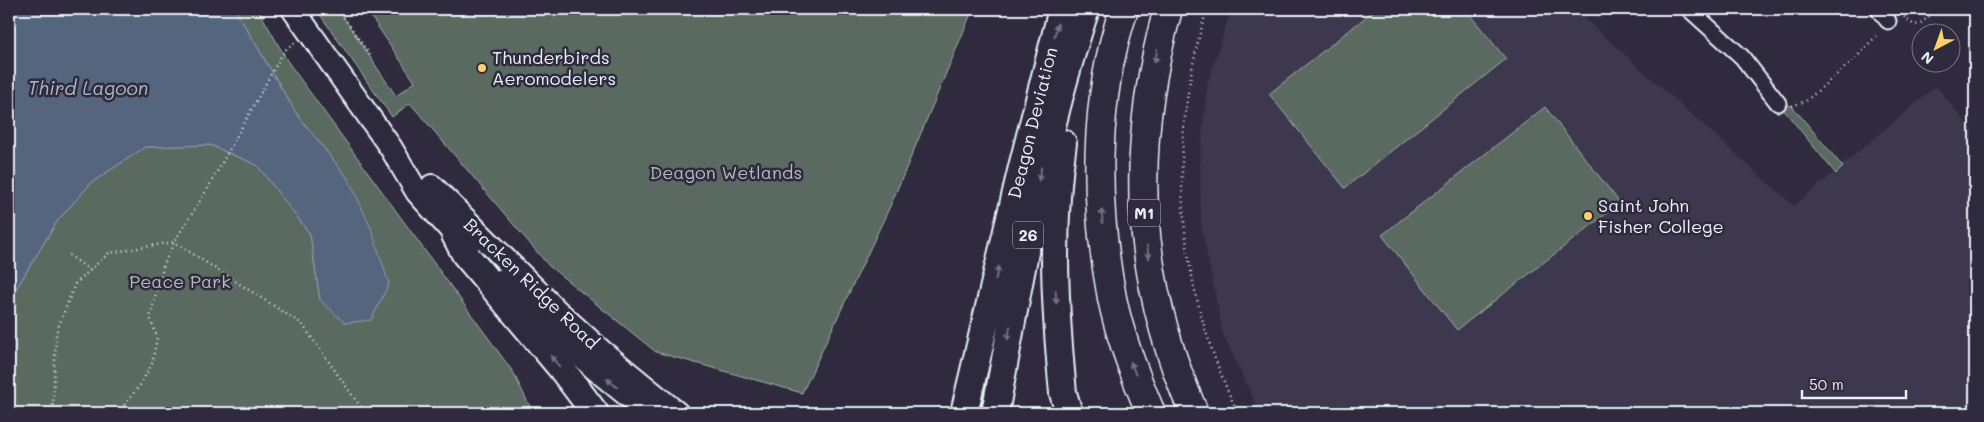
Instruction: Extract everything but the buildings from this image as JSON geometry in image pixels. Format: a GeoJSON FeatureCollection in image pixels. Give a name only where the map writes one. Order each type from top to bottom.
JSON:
{"type":"FeatureCollection","features":[{"type":"Feature","properties":{"kind":"highway","name":"Deagon Deviation"},"geometry":{"type":"LineString","coordinates":[[964,413],[1022,167],[1062,9]]}},
{"type":"Feature","properties":{"kind":"highway","name":"Deagon Deviation"},"geometry":{"type":"LineString","coordinates":[[995,413],[1043,159],[1069,58],[1086,9]]}},
{"type":"Feature","properties":{"kind":"highway","name":"M1"},"geometry":{"type":"LineString","coordinates":[[1168,9],[1156,53],[1146,113],[1142,177],[1145,225],[1152,279],[1164,332],[1179,379],[1194,413]]}},
{"type":"Feature","properties":{"kind":"highway","name":"M1"},"geometry":{"type":"LineString","coordinates":[[1122,14],[1111,56],[1104,99],[1100,168],[1102,232],[1112,300],[1127,354],[1151,413]]}},
{"type":"Feature","properties":{"kind":"highway"},"geometry":{"type":"LineString","coordinates":[[1069,58],[1074,86],[1058,174],[1054,248],[1059,349],[1063,393],[1069,413]]}},
{"type":"Feature","properties":{"kind":"highway"},"geometry":{"type":"LineString","coordinates":[[455,235],[465,254],[561,368],[595,413]]}},
{"type":"Feature","properties":{"kind":"main road","name":"Bracken Ridge Road"},"geometry":{"type":"LineString","coordinates":[[293,9],[391,148],[417,192],[455,235],[547,325],[594,368],[649,413]]}},
{"type":"Feature","properties":{"kind":"main road","name":"Bracken Ridge Road"},"geometry":{"type":"LineString","coordinates":[[391,148],[428,182],[558,312],[600,350],[677,413]]}},
{"type":"Feature","properties":{"kind":"street"},"geometry":{"type":"LineString","coordinates":[[1688,9],[1742,57],[1778,103]]}},
{"type":"Feature","properties":{"kind":"street"},"geometry":{"type":"LineString","coordinates":[[1878,9],[1888,21]]}},
{"type":"Feature","properties":{"kind":"path"},"geometry":{"type":"LineString","coordinates":[[338,9],[372,58]]}},
{"type":"Feature","properties":{"kind":"path"},"geometry":{"type":"LineString","coordinates":[[1207,9],[1198,38],[1188,86],[1181,159],[1184,232],[1192,279],[1204,330],[1216,365],[1238,413]]}},
{"type":"Feature","properties":{"kind":"path"},"geometry":{"type":"LineString","coordinates":[[1904,18],[1914,25],[1920,24],[1938,9]]}},
{"type":"Feature","properties":{"kind":"path"},"geometry":{"type":"LineString","coordinates":[[1778,103],[1792,106],[1806,101],[1855,59],[1876,36]]}},
{"type":"Feature","properties":{"kind":"path"},"geometry":{"type":"LineString","coordinates":[[118,413],[140,385],[152,364],[157,338],[150,317],[164,264],[174,242],[207,190],[280,58],[287,48],[297,42],[302,49]]}},
{"type":"Feature","properties":{"kind":"path"},"geometry":{"type":"LineString","coordinates":[[46,413],[52,404],[56,333],[75,284],[109,253],[174,242],[302,324],[365,413]]}},
{"type":"Feature","properties":{"kind":"path"},"geometry":{"type":"LineString","coordinates":[[69,255],[90,270]]}},
{"type":"Feature","properties":{"kind":"shaded area","name":"Saint John Fisher College"},"geometry":{"type":"Polygon","coordinates":[[[1231,9],[1574,9],[1794,206],[1936,86],[1975,133],[1975,413],[1260,413],[1223,334],[1201,225],[1200,158],[1207,85],[1231,9]]]}},
{"type":"Feature","properties":{"kind":"green space","name":"Peace Park"},"geometry":{"type":"Polygon","coordinates":[[[235,9],[258,9],[288,62],[513,372],[533,413],[9,413],[9,306],[14,292],[58,220],[91,183],[145,147],[210,145],[257,165],[310,234],[320,300],[349,180],[296,113],[235,9]]]}},
{"type":"Feature","properties":{"kind":"green space","name":"Deagon Wetlands"},"geometry":{"type":"Polygon","coordinates":[[[316,9],[350,9],[342,15],[396,96],[415,82],[366,9],[973,9],[892,202],[802,393],[656,352],[549,266],[410,103],[392,117],[316,9]]]}},
{"type":"Feature","properties":{"kind":"green space"},"geometry":{"type":"Polygon","coordinates":[[[1376,9],[1465,9],[1506,59],[1345,188],[1269,94],[1376,9]]]}},
{"type":"Feature","properties":{"kind":"green space"},"geometry":{"type":"Polygon","coordinates":[[[1778,103],[1792,106],[1843,167],[1836,174],[1778,103]]]}},
{"type":"Feature","properties":{"kind":"green space"},"geometry":{"type":"Polygon","coordinates":[[[1545,107],[1620,203],[1457,330],[1382,235],[1545,107]]]}},
{"type":"Feature","properties":{"kind":"water","name":"Third Lagoon"},"geometry":{"type":"Polygon","coordinates":[[[9,9],[235,9],[296,113],[349,180],[371,228],[389,284],[371,320],[345,323],[320,300],[310,234],[257,165],[210,145],[145,147],[91,183],[58,220],[14,292],[9,306],[9,9]]]}},
{"type":"Feature","properties":{"kind":"place","name":"Thunderbirds Aeromodelers"},"geometry":{"type":"Point","coordinates":[482,68]}},
{"type":"Feature","properties":{"kind":"place","name":"Saint John Fisher College"},"geometry":{"type":"Point","coordinates":[1588,216]}}]}
